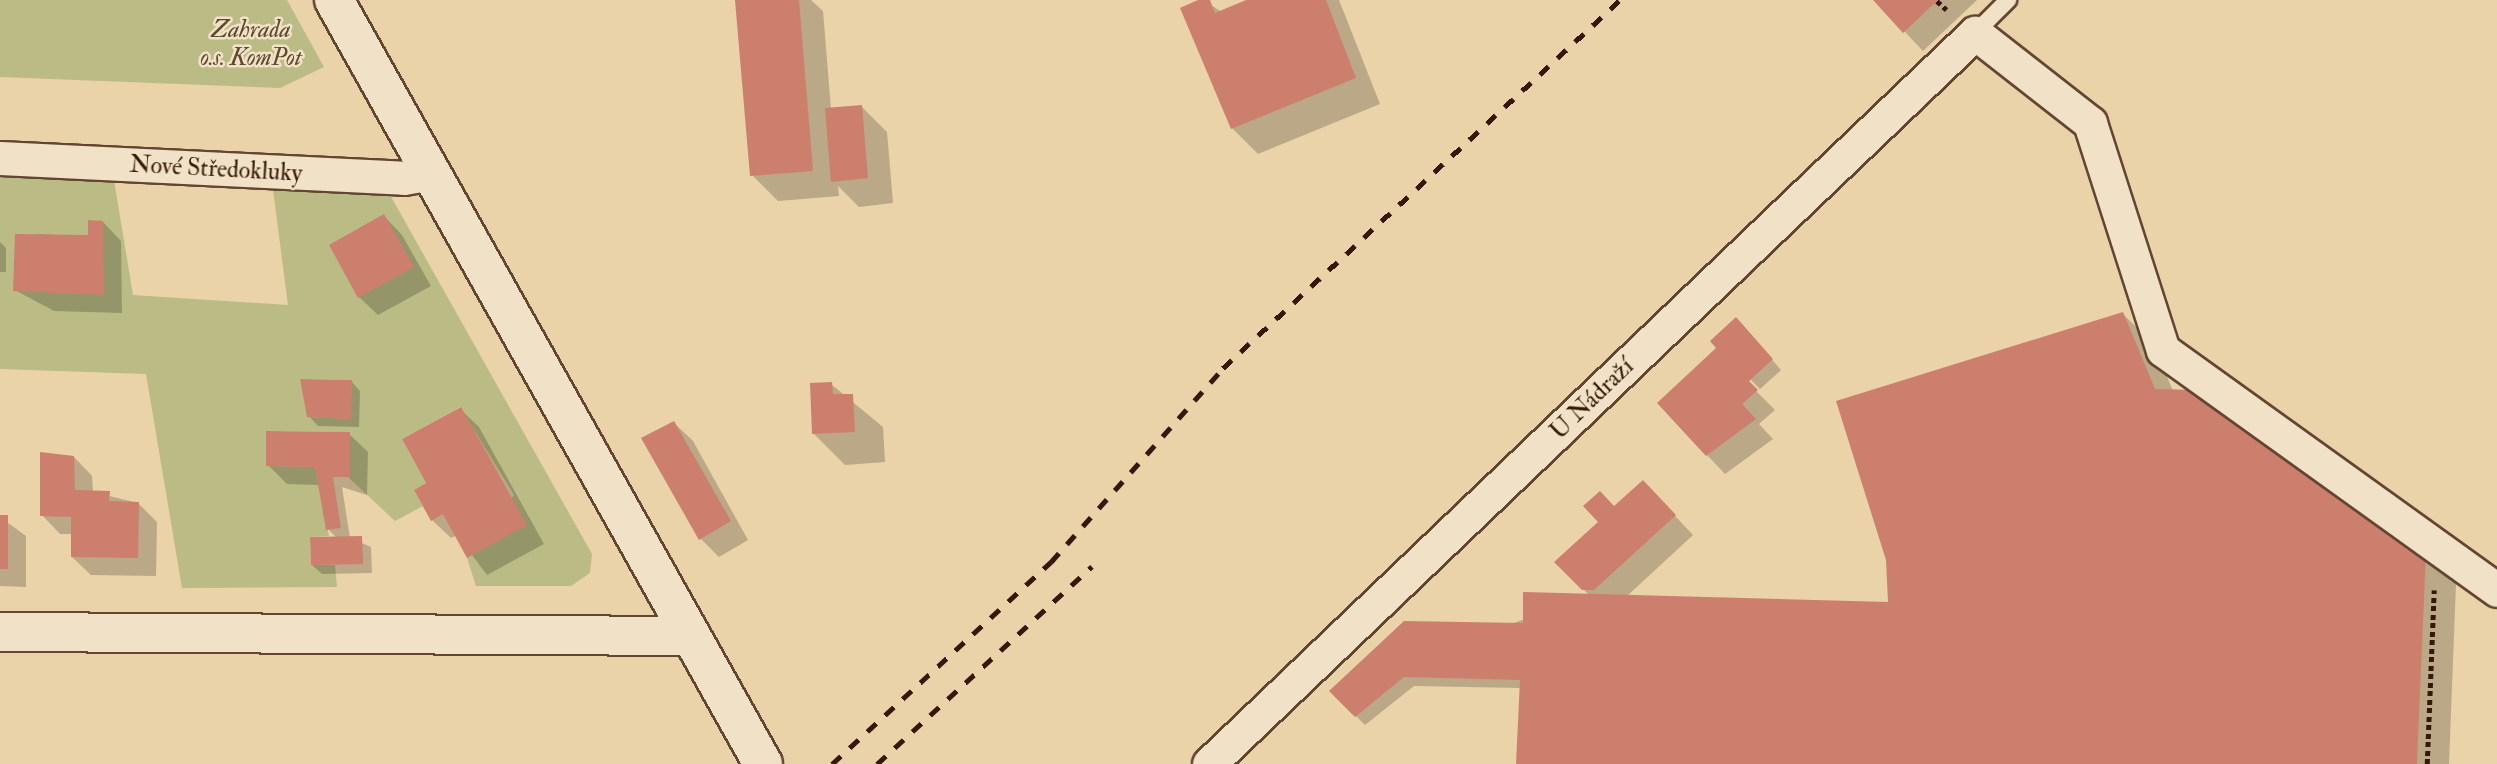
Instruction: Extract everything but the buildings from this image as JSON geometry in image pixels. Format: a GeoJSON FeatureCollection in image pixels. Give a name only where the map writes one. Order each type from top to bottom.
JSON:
{"type":"FeatureCollection","features":[{"type":"Feature","properties":{"kind":"street"},"geometry":{"type":"LineString","coordinates":[[334,0],[763,764]]}},
{"type":"Feature","properties":{"kind":"street"},"geometry":{"type":"LineString","coordinates":[[1975,33],[2090,123],[2163,350],[2497,590]]}},
{"type":"Feature","properties":{"kind":"street","name":"U Nádraží"},"geometry":{"type":"LineString","coordinates":[[1209,764],[1975,33]]}},
{"type":"Feature","properties":{"kind":"street","name":"Nové Středokluky"},"geometry":{"type":"LineString","coordinates":[[0,158],[404,177],[431,173]]}},
{"type":"Feature","properties":{"kind":"street"},"geometry":{"type":"LineString","coordinates":[[0,632],[691,636]]}},
{"type":"Feature","properties":{"kind":"lane"},"geometry":{"type":"LineString","coordinates":[[1975,33],[2008,0]]}},
{"type":"Feature","properties":{"kind":"path"},"geometry":{"type":"LineString","coordinates":[[1937,1],[1944,8]]}},
{"type":"Feature","properties":{"kind":"path"},"geometry":{"type":"LineString","coordinates":[[2427,764],[2436,548]]}},
{"type":"Feature","properties":{"kind":"green space","name":"Zahrada o.s. KomPot"},"geometry":{"type":"Polygon","coordinates":[[[0,0],[287,0],[324,67],[280,88],[0,77],[0,0]]]}},
{"type":"Feature","properties":{"kind":"green space"},"geometry":{"type":"Polygon","coordinates":[[[0,170],[113,174],[133,295],[288,305],[272,182],[385,186],[592,554],[590,573],[571,586],[476,586],[467,558],[514,495],[460,407],[402,439],[426,483],[414,490],[423,506],[395,521],[348,477],[350,432],[266,431],[267,466],[315,467],[329,536],[310,537],[311,565],[335,565],[337,587],[182,588],[146,374],[0,369],[0,170]],[[300,379],[308,417],[350,419],[352,380],[300,379]]]}},
{"type":"Feature","properties":{"kind":"railway"},"geometry":{"type":"LineString","coordinates":[[832,764],[1051,562],[1223,368],[1620,0]]}},
{"type":"Feature","properties":{"kind":"railway"},"geometry":{"type":"LineString","coordinates":[[877,764],[1092,566]]}}]}
